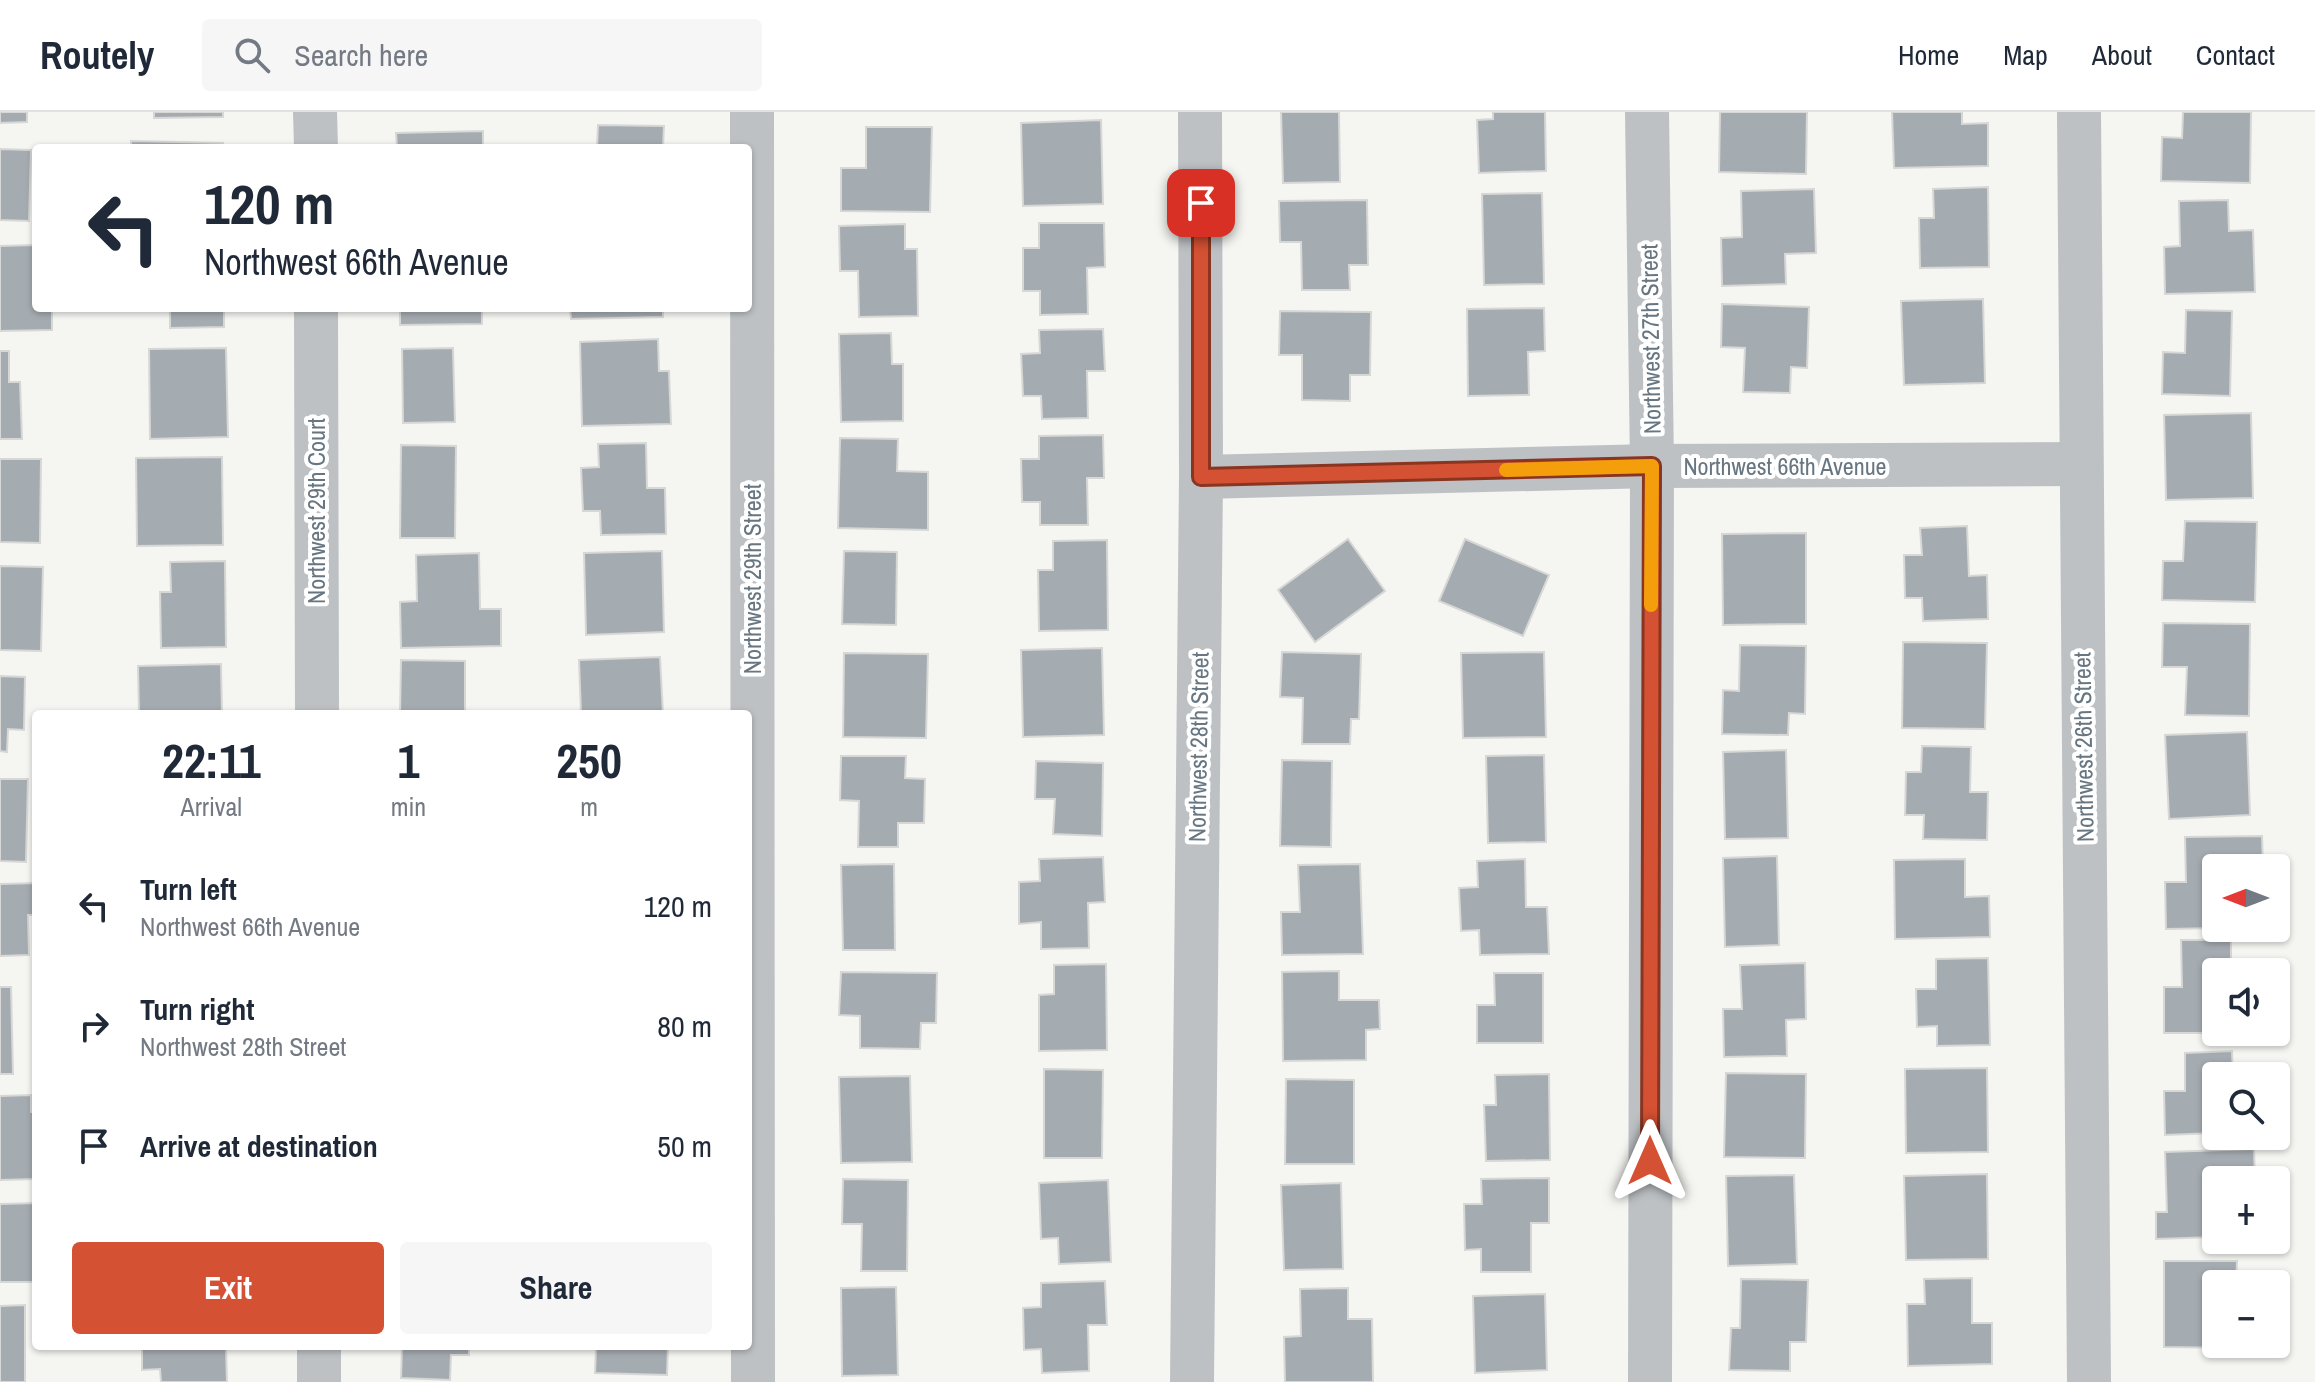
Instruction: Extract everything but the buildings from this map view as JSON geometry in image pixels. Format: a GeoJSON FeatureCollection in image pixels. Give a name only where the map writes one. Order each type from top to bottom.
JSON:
{"type":"FeatureCollection","features":[{"type":"Feature","properties":{"kind":"street"},"geometry":{"type":"LineString","coordinates":[[315,112],[316,144]]}},
{"type":"Feature","properties":{"kind":"street","name":"Northwest 29th Street"},"geometry":{"type":"LineString","coordinates":[[752,112],[753,1382]]}},
{"type":"Feature","properties":{"kind":"street","name":"Northwest 28th Street"},"geometry":{"type":"LineString","coordinates":[[1192,1382],[1201,477],[1200,112]]}},
{"type":"Feature","properties":{"kind":"street","name":"Northwest 27th Street"},"geometry":{"type":"LineString","coordinates":[[1647,112],[1652,466],[1650,1382]]}},
{"type":"Feature","properties":{"kind":"street","name":"Northwest 26th Street"},"geometry":{"type":"LineString","coordinates":[[2079,112],[2089,1382]]}},
{"type":"Feature","properties":{"kind":"street","name":"Northwest 29th Court"},"geometry":{"type":"LineString","coordinates":[[316,312],[317,710]]}},
{"type":"Feature","properties":{"kind":"street","name":"Northwest 66th Avenue"},"geometry":{"type":"LineString","coordinates":[[1201,477],[1652,466],[2081,464]]}},
{"type":"Feature","properties":{"kind":"street"},"geometry":{"type":"LineString","coordinates":[[319,1350],[319,1382]]}},
{"type":"Feature","properties":{"kind":"slow traffic"},"geometry":{"type":"LineString","coordinates":[[1506,470],[1652,466],[1651,605]]}},
{"type":"Feature","properties":{"kind":"route"},"geometry":{"type":"LineString","coordinates":[[1201,203],[1201,477],[1652,466],[1650,1161]]}}]}
